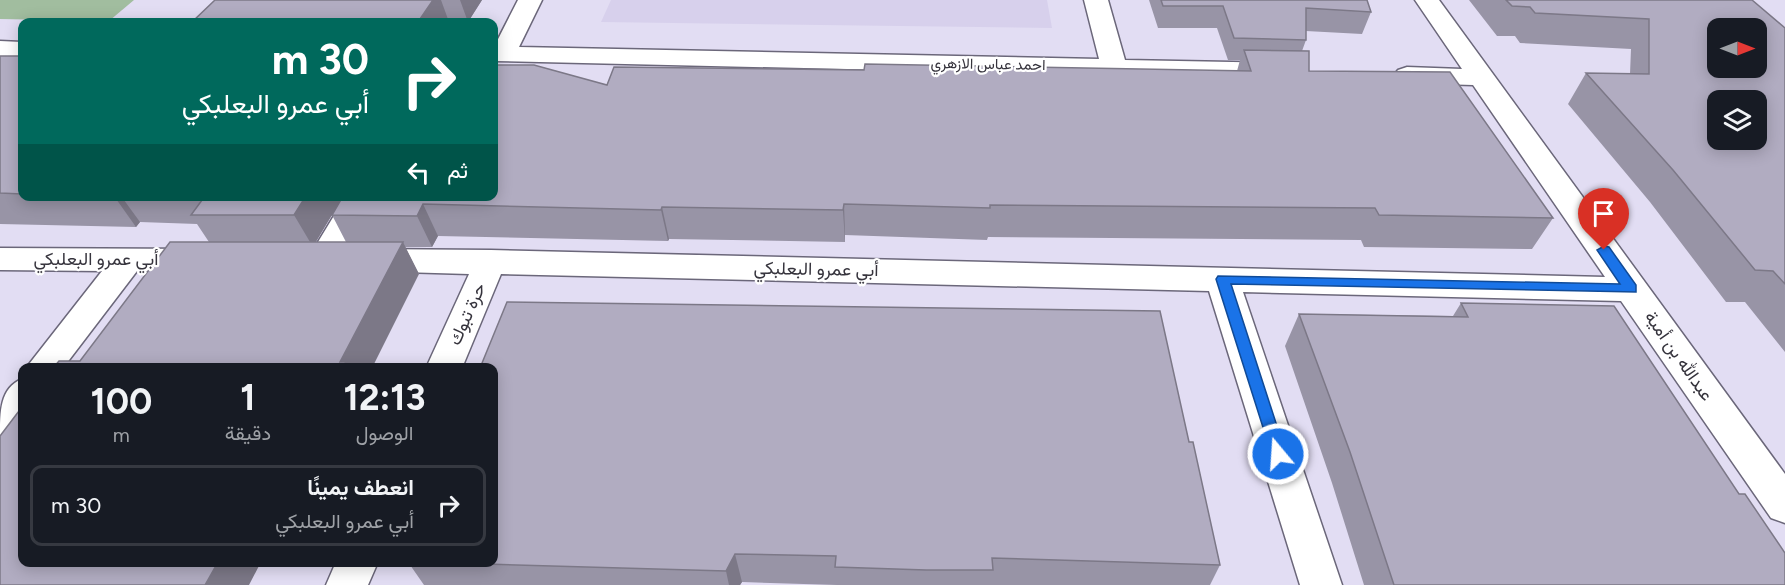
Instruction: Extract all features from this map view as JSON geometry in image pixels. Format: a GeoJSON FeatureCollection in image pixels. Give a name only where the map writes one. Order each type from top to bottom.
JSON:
{"type":"FeatureCollection","features":[{"type":"Feature","properties":{"kind":"street"},"geometry":{"type":"LineString","coordinates":[[498,54],[530,0]]}},
{"type":"Feature","properties":{"kind":"street"},"geometry":{"type":"LineString","coordinates":[[1096,0],[1114,66]]}},
{"type":"Feature","properties":{"kind":"street","name":"عبدالله بن أمية"},"geometry":{"type":"LineString","coordinates":[[1427,0],[1785,506]]}},
{"type":"Feature","properties":{"kind":"street"},"geometry":{"type":"LineString","coordinates":[[0,49],[18,49]]}},
{"type":"Feature","properties":{"kind":"street","name":"احمد عباس الازهري"},"geometry":{"type":"LineString","coordinates":[[498,54],[1304,72]]}},
{"type":"Feature","properties":{"kind":"street"},"geometry":{"type":"LineString","coordinates":[[1387,74],[1482,77]]}},
{"type":"Feature","properties":{"kind":"street"},"geometry":{"type":"LineString","coordinates":[[323,260],[358,201]]}},
{"type":"Feature","properties":{"kind":"street","name":"أبي عمرو البعلبكي"},"geometry":{"type":"LineString","coordinates":[[0,259],[232,260]]}},
{"type":"Feature","properties":{"kind":"street"},"geometry":{"type":"LineString","coordinates":[[47,363],[129,259]]}},
{"type":"Feature","properties":{"kind":"street","name":"أبي عمرو البعلبكي"},"geometry":{"type":"LineString","coordinates":[[289,260],[491,261],[1631,289]]}},
{"type":"Feature","properties":{"kind":"street","name":"حرة تبوك"},"geometry":{"type":"LineString","coordinates":[[446,363],[491,261]]}},
{"type":"Feature","properties":{"kind":"street"},"geometry":{"type":"LineString","coordinates":[[1222,279],[1321,585]]}},
{"type":"Feature","properties":{"kind":"street"},"geometry":{"type":"LineString","coordinates":[[0,422],[18,398]]}},
{"type":"Feature","properties":{"kind":"street"},"geometry":{"type":"LineString","coordinates":[[346,585],[355,567]]}},
{"type":"Feature","properties":{"kind":"shaded area"},"geometry":{"type":"Polygon","coordinates":[[[611,0],[1047,0],[1052,28],[601,22],[611,0]]]}},
{"type":"Feature","properties":{"kind":"green space"},"geometry":{"type":"Polygon","coordinates":[[[0,0],[134,0],[113,18],[0,19],[0,0]]]}},
{"type":"Feature","properties":{"kind":"building"},"geometry":{"type":"Polygon","coordinates":[[[215,0],[433,0],[421,18],[196,18],[215,0]]]}},
{"type":"Feature","properties":{"kind":"building"},"geometry":{"type":"Polygon","coordinates":[[[1161,0],[1367,0],[1371,12],[1306,8],[1306,40],[1234,38],[1223,6],[1163,6],[1161,0]]]}},
{"type":"Feature","properties":{"kind":"building"},"geometry":{"type":"Polygon","coordinates":[[[1506,0],[1752,0],[1785,28],[1785,284],[1773,271],[1755,270],[1673,170],[1586,73],[1649,74],[1649,19],[1535,13],[1530,7],[1512,6],[1506,0]]]}},
{"type":"Feature","properties":{"kind":"building"},"geometry":{"type":"Polygon","coordinates":[[[1244,50],[1309,51],[1309,71],[1450,72],[1553,218],[1379,215],[1375,208],[990,205],[990,208],[844,204],[843,210],[662,207],[661,210],[423,204],[417,216],[332,215],[340,201],[498,201],[498,65],[534,65],[607,85],[614,67],[864,70],[865,64],[1251,71],[1244,50]]]}},
{"type":"Feature","properties":{"kind":"building"},"geometry":{"type":"Polygon","coordinates":[[[0,56],[18,56],[18,194],[0,193],[0,56]]]}},
{"type":"Feature","properties":{"kind":"building"},"geometry":{"type":"Polygon","coordinates":[[[201,201],[303,201],[294,215],[191,215],[201,201]]]}},
{"type":"Feature","properties":{"kind":"building"},"geometry":{"type":"Polygon","coordinates":[[[170,242],[403,242],[340,362],[345,363],[57,363],[59,361],[80,361],[170,242]]]}},
{"type":"Feature","properties":{"kind":"building"},"geometry":{"type":"Polygon","coordinates":[[[507,302],[1160,311],[1189,442],[1193,442],[1220,565],[992,558],[993,570],[926,570],[835,567],[836,556],[735,554],[726,571],[498,564],[498,363],[482,363],[507,302]]]}},
{"type":"Feature","properties":{"kind":"building"},"geometry":{"type":"Polygon","coordinates":[[[1461,303],[1614,306],[1739,494],[1745,494],[1785,553],[1785,585],[1394,585],[1350,452],[1299,314],[1468,317],[1461,303]]]}},
{"type":"Feature","properties":{"kind":"building"},"geometry":{"type":"Polygon","coordinates":[[[18,412],[18,567],[215,567],[205,585],[0,585],[0,436],[18,412]]]}},
{"type":"Feature","properties":{"kind":"route"},"geometry":{"type":"LineString","coordinates":[[1278,454],[1222,279],[1631,289],[1604,250]]}}]}
